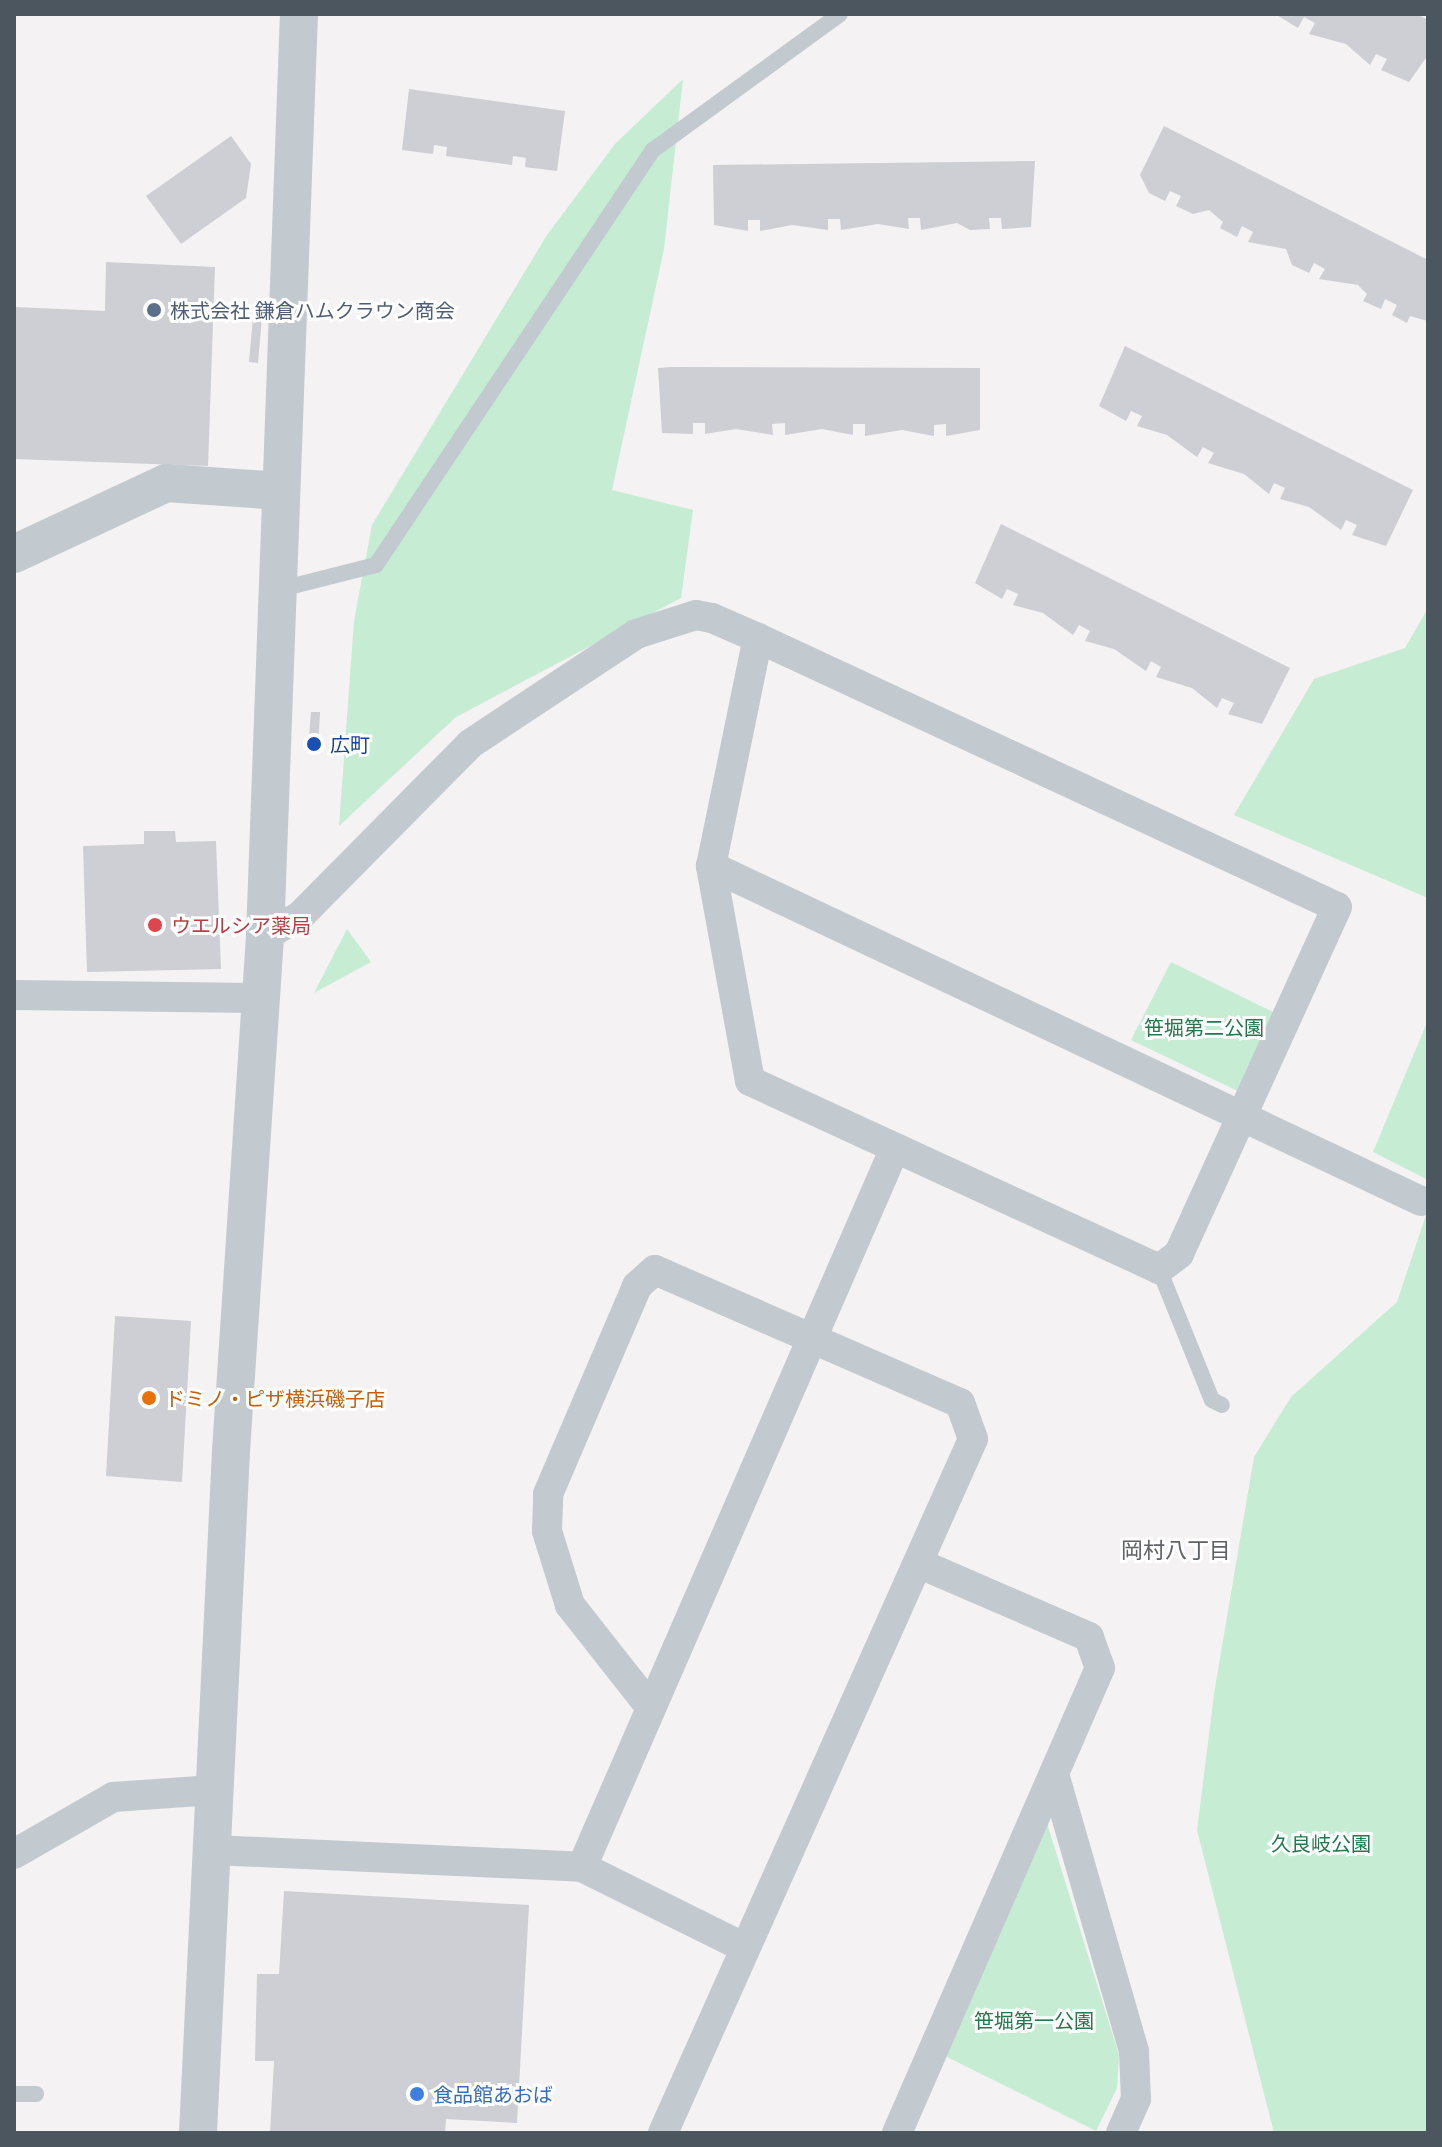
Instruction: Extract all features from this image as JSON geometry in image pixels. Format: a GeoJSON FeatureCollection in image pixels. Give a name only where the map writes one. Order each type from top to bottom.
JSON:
{"type":"FeatureCollection","features":[{"type":"Feature","properties":{"kind":"street"},"geometry":{"type":"LineString","coordinates":[[198,2133],[214,1850],[214,1790],[265,936],[279,491],[299,14]]}},
{"type":"Feature","properties":{"kind":"street"},"geometry":{"type":"LineString","coordinates":[[14,554],[166,483],[279,491]]}},
{"type":"Feature","properties":{"kind":"street"},"geometry":{"type":"LineString","coordinates":[[265,936],[300,916],[470,744],[636,634],[696,615],[758,638],[1337,907],[1179,1254],[1159,1269],[750,1081],[711,866],[758,638]]}},
{"type":"Feature","properties":{"kind":"street"},"geometry":{"type":"LineString","coordinates":[[711,866],[1243,1113],[1421,1201]]}},
{"type":"Feature","properties":{"kind":"street"},"geometry":{"type":"LineString","coordinates":[[14,995],[261,998]]}},
{"type":"Feature","properties":{"kind":"street"},"geometry":{"type":"LineString","coordinates":[[582,1867],[895,1148]]}},
{"type":"Feature","properties":{"kind":"street"},"geometry":{"type":"LineString","coordinates":[[651,1708],[570,1605],[547,1531],[548,1494],[631,1300],[655,1270],[960,1403],[973,1439],[663,2133]]}},
{"type":"Feature","properties":{"kind":"street"},"geometry":{"type":"LineString","coordinates":[[897,2133],[1100,1668],[1089,1637],[918,1563]]}},
{"type":"Feature","properties":{"kind":"street"},"geometry":{"type":"LineString","coordinates":[[1054,1774],[1134,2052],[1136,2099],[1121,2133]]}},
{"type":"Feature","properties":{"kind":"street"},"geometry":{"type":"LineString","coordinates":[[14,1854],[113,1797],[214,1790]]}},
{"type":"Feature","properties":{"kind":"street"},"geometry":{"type":"LineString","coordinates":[[214,1850],[582,1867],[745,1948]]}},
{"type":"Feature","properties":{"kind":"lane"},"geometry":{"type":"LineString","coordinates":[[277,590],[376,565],[653,150],[840,14]]}},
{"type":"Feature","properties":{"kind":"lane"},"geometry":{"type":"LineString","coordinates":[[1159,1269],[1212,1400],[1222,1405]]}},
{"type":"Feature","properties":{"kind":"lane"},"geometry":{"type":"LineString","coordinates":[[14,2094],[36,2094]]}},
{"type":"Feature","properties":{"kind":"green space"},"geometry":{"type":"Polygon","coordinates":[[[683,79],[664,249],[612,490],[693,510],[681,598],[456,717],[339,826],[354,621],[372,525],[547,235],[615,144],[683,79]]]}},
{"type":"Feature","properties":{"kind":"green space"},"geometry":{"type":"Polygon","coordinates":[[[1428,608],[1428,898],[1234,815],[1314,679],[1405,648],[1428,608]]]}},
{"type":"Feature","properties":{"kind":"green space"},"geometry":{"type":"Polygon","coordinates":[[[347,929],[371,962],[314,993],[347,929]]]}},
{"type":"Feature","properties":{"kind":"green space","name":"笹堀第二公園"},"geometry":{"type":"Polygon","coordinates":[[[1171,962],[1283,1017],[1242,1093],[1131,1040],[1171,962]]]}},
{"type":"Feature","properties":{"kind":"green space"},"geometry":{"type":"Polygon","coordinates":[[[1428,1020],[1428,1180],[1373,1152],[1428,1020]]]}},
{"type":"Feature","properties":{"kind":"green space","name":"久良岐公園"},"geometry":{"type":"Polygon","coordinates":[[[1428,1209],[1428,2133],[1274,2133],[1197,1830],[1214,1694],[1254,1457],[1291,1397],[1397,1302],[1428,1209]]]}},
{"type":"Feature","properties":{"kind":"green space","name":"笹堀第一公園"},"geometry":{"type":"Polygon","coordinates":[[[1046,1820],[1119,2055],[1117,2088],[1096,2131],[943,2055],[1046,1820]]]}},
{"type":"Feature","properties":{"kind":"building"},"geometry":{"type":"Polygon","coordinates":[[[1275,14],[1417,14],[1428,20],[1428,55],[1409,82],[1381,70],[1387,59],[1376,54],[1370,65],[1346,44],[1309,34],[1315,23],[1304,17],[1298,28],[1275,14]]]}},
{"type":"Feature","properties":{"kind":"building"},"geometry":{"type":"Polygon","coordinates":[[[409,89],[565,111],[557,171],[525,167],[526,158],[513,156],[512,165],[446,156],[447,147],[434,145],[433,154],[402,150],[409,89]]]}},
{"type":"Feature","properties":{"kind":"building"},"geometry":{"type":"Polygon","coordinates":[[[1164,126],[1428,260],[1428,321],[1410,316],[1407,323],[1392,315],[1397,305],[1385,299],[1381,309],[1363,301],[1367,294],[1358,285],[1319,279],[1325,269],[1314,263],[1309,273],[1292,265],[1286,249],[1248,242],[1253,232],[1242,226],[1237,237],[1220,228],[1223,222],[1209,210],[1193,214],[1176,206],[1181,196],[1170,191],[1165,201],[1149,193],[1140,175],[1164,126]]]}},
{"type":"Feature","properties":{"kind":"building"},"geometry":{"type":"Polygon","coordinates":[[[231,136],[251,164],[246,198],[181,244],[146,196],[231,136]]]}},
{"type":"Feature","properties":{"kind":"building"},"geometry":{"type":"Polygon","coordinates":[[[1035,161],[1031,227],[1002,229],[1001,218],[989,218],[990,229],[970,230],[957,223],[921,230],[920,218],[908,218],[909,229],[878,224],[841,230],[840,219],[828,219],[828,230],[792,225],[760,231],[760,220],[748,220],[748,231],[714,225],[713,165],[1035,161]]]}},
{"type":"Feature","properties":{"kind":"building"},"geometry":{"type":"Polygon","coordinates":[[[106,262],[215,267],[208,466],[14,459],[14,307],[105,311],[106,262]]]}},
{"type":"Feature","properties":{"kind":"building"},"geometry":{"type":"Polygon","coordinates":[[[253,317],[262,317],[258,363],[249,362],[253,317]]]}},
{"type":"Feature","properties":{"kind":"building"},"geometry":{"type":"Polygon","coordinates":[[[1125,346],[1413,490],[1386,546],[1352,535],[1357,525],[1346,520],[1341,530],[1309,507],[1280,499],[1285,488],[1274,483],[1269,494],[1244,474],[1208,463],[1214,453],[1203,447],[1197,457],[1167,435],[1137,426],[1142,416],[1131,411],[1126,421],[1099,406],[1125,346]]]}},
{"type":"Feature","properties":{"kind":"building"},"geometry":{"type":"Polygon","coordinates":[[[658,368],[980,368],[980,430],[946,436],[946,424],[934,425],[934,436],[902,430],[865,436],[865,424],[853,424],[853,435],[822,429],[785,435],[785,423],[772,424],[773,435],[736,429],[705,434],[705,423],[693,423],[693,434],[662,433],[658,368]]]}},
{"type":"Feature","properties":{"kind":"building"},"geometry":{"type":"Polygon","coordinates":[[[1001,524],[1290,668],[1262,724],[1228,714],[1234,703],[1222,698],[1217,708],[1192,688],[1156,677],[1161,667],[1151,661],[1146,671],[1114,649],[1085,641],[1090,631],[1079,625],[1073,635],[1043,613],[1013,605],[1018,594],[1007,589],[1002,599],[975,583],[1001,524]]]}},
{"type":"Feature","properties":{"kind":"building"},"geometry":{"type":"Polygon","coordinates":[[[311,712],[320,712],[318,750],[308,750],[311,712]]]}},
{"type":"Feature","properties":{"kind":"building"},"geometry":{"type":"Polygon","coordinates":[[[144,831],[175,831],[176,842],[216,841],[221,969],[87,972],[83,846],[144,844],[144,831]]]}},
{"type":"Feature","properties":{"kind":"building","name":"ドミノ・ピザ横浜磯子店"},"geometry":{"type":"Polygon","coordinates":[[[115,1316],[191,1321],[182,1482],[106,1476],[115,1316]]]}},
{"type":"Feature","properties":{"kind":"building"},"geometry":{"type":"Polygon","coordinates":[[[284,1891],[529,1905],[517,2123],[446,2119],[445,2133],[270,2133],[274,2061],[255,2061],[257,1974],[279,1974],[284,1891]]]}},
{"type":"Feature","properties":{"kind":"place","name":"株式会社 鎌倉ハムクラウン商会"},"geometry":{"type":"Point","coordinates":[154,310]}},
{"type":"Feature","properties":{"kind":"place","name":"広町"},"geometry":{"type":"Point","coordinates":[314,744]}},
{"type":"Feature","properties":{"kind":"place","name":"ウエルシア薬局"},"geometry":{"type":"Point","coordinates":[155,925]}},
{"type":"Feature","properties":{"kind":"place","name":"ドミノ・ピザ横浜磯子店"},"geometry":{"type":"Point","coordinates":[149,1398]}},
{"type":"Feature","properties":{"kind":"place","name":"食品館あおば"},"geometry":{"type":"Point","coordinates":[417,2094]}},
{"type":"Feature","properties":{"kind":"district","name":"岡村八丁目"},"geometry":{"type":"Point","coordinates":[1176,1550]}}]}
